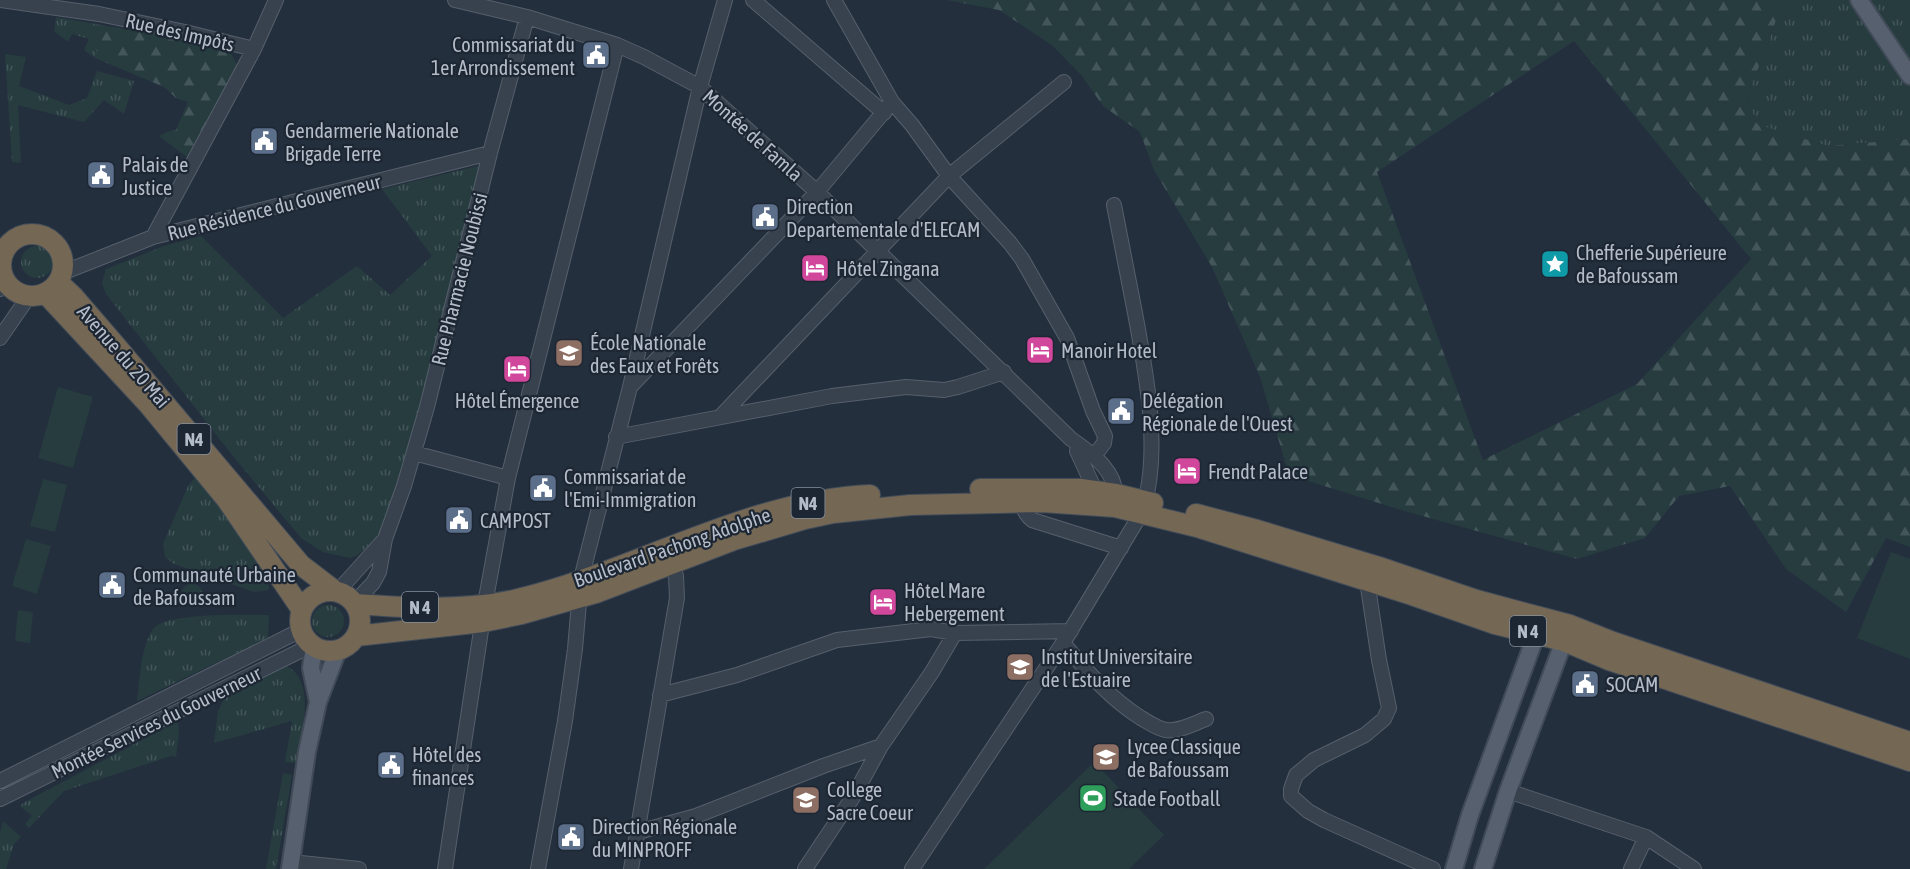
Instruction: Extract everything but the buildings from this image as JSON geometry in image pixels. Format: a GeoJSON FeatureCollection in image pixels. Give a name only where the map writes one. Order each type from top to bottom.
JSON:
{"type":"FeatureCollection","features":[{"type":"Feature","properties":{"kind":"highway"},"geometry":{"type":"LineString","coordinates":[[40,234],[49,238],[56,245],[63,263],[49,286],[15,292],[2,285],[1,254],[11,240],[20,235],[40,234]]}},
{"type":"Feature","properties":{"kind":"highway","name":"Avenue du 20 Mai"},"geometry":{"type":"LineString","coordinates":[[49,286],[110,338],[301,565],[346,597]]}},
{"type":"Feature","properties":{"kind":"highway","name":"Avenue du 20 Mai"},"geometry":{"type":"LineString","coordinates":[[49,286],[227,500],[307,633]]}},
{"type":"Feature","properties":{"kind":"highway","name":"Boulevard Pachong Adolphe"},"geometry":{"type":"LineString","coordinates":[[484,613],[513,600],[579,589],[669,556],[752,516],[834,498],[933,490],[1095,498],[1144,507]]}},
{"type":"Feature","properties":{"kind":"highway","name":"N 4"},"geometry":{"type":"LineString","coordinates":[[1144,507],[1257,530],[1366,572],[1476,600],[1539,625],[1567,633],[1613,642],[1910,742]]}},
{"type":"Feature","properties":{"kind":"highway"},"geometry":{"type":"LineString","coordinates":[[318,593],[346,597],[360,616],[360,623],[356,636],[345,647],[330,651],[307,633],[306,603],[318,593]]}},
{"type":"Feature","properties":{"kind":"highway","name":"N 4"},"geometry":{"type":"LineString","coordinates":[[346,597],[484,613]]}},
{"type":"Feature","properties":{"kind":"highway","name":"N 4"},"geometry":{"type":"LineString","coordinates":[[356,636],[484,613]]}},
{"type":"Feature","properties":{"kind":"highway","name":"N 4"},"geometry":{"type":"LineString","coordinates":[[1567,633],[1609,660],[1910,761]]}},
{"type":"Feature","properties":{"kind":"main road"},"geometry":{"type":"LineString","coordinates":[[1859,0],[1910,76]]}},
{"type":"Feature","properties":{"kind":"main road"},"geometry":{"type":"LineString","coordinates":[[1454,869],[1470,815],[1539,625]]}},
{"type":"Feature","properties":{"kind":"main road"},"geometry":{"type":"LineString","coordinates":[[307,633],[318,702]]}},
{"type":"Feature","properties":{"kind":"main road"},"geometry":{"type":"LineString","coordinates":[[1483,869],[1508,791],[1567,633]]}},
{"type":"Feature","properties":{"kind":"main road"},"geometry":{"type":"LineString","coordinates":[[291,866],[306,752],[318,702],[338,650]]}},
{"type":"Feature","properties":{"kind":"street","name":"Rue des Impôts"},"geometry":{"type":"LineString","coordinates":[[0,0],[110,16],[254,49]]}},
{"type":"Feature","properties":{"kind":"street"},"geometry":{"type":"LineString","coordinates":[[153,237],[254,49],[276,0]]}},
{"type":"Feature","properties":{"kind":"street","name":"Montée de Famla"},"geometry":{"type":"LineString","coordinates":[[455,0],[527,17],[617,45],[661,65],[700,87],[817,192],[1004,372],[1087,457],[1108,472],[1115,500]]}},
{"type":"Feature","properties":{"kind":"street"},"geometry":{"type":"LineString","coordinates":[[538,869],[575,649],[579,589],[630,387],[700,87],[725,0]]}},
{"type":"Feature","properties":{"kind":"street"},"geometry":{"type":"LineString","coordinates":[[753,0],[888,107],[1016,251],[1067,338],[1093,411],[1105,436],[1104,442],[1087,457],[1095,498]]}},
{"type":"Feature","properties":{"kind":"street"},"geometry":{"type":"LineString","coordinates":[[834,0],[888,107]]}},
{"type":"Feature","properties":{"kind":"street","name":"Rue Pharmacie Noubissi"},"geometry":{"type":"LineString","coordinates":[[346,597],[373,583],[380,572],[385,539],[414,453],[527,17]]}},
{"type":"Feature","properties":{"kind":"street"},"geometry":{"type":"LineString","coordinates":[[445,869],[484,613],[508,478],[617,45]]}},
{"type":"Feature","properties":{"kind":"street"},"geometry":{"type":"LineString","coordinates":[[720,417],[949,176],[1064,82]]}},
{"type":"Feature","properties":{"kind":"street"},"geometry":{"type":"LineString","coordinates":[[630,387],[817,192],[888,107]]}},
{"type":"Feature","properties":{"kind":"street","name":"Rue Résidence du Gouverneur"},"geometry":{"type":"LineString","coordinates":[[49,286],[153,237],[490,153]]}},
{"type":"Feature","properties":{"kind":"street"},"geometry":{"type":"LineString","coordinates":[[912,869],[1071,631],[1144,507],[1151,451],[1146,374],[1114,205]]}},
{"type":"Feature","properties":{"kind":"street"},"geometry":{"type":"LineString","coordinates":[[0,338],[49,286]]}},
{"type":"Feature","properties":{"kind":"street"},"geometry":{"type":"LineString","coordinates":[[616,437],[832,396],[906,387],[944,390],[1004,372]]}},
{"type":"Feature","properties":{"kind":"street"},"geometry":{"type":"LineString","coordinates":[[414,453],[508,478]]}},
{"type":"Feature","properties":{"kind":"street"},"geometry":{"type":"LineString","coordinates":[[1022,496],[1025,512],[1032,520],[1121,548]]}},
{"type":"Feature","properties":{"kind":"street","name":"Rue Pharmacie Noubissi"},"geometry":{"type":"LineString","coordinates":[[346,597],[385,539]]}},
{"type":"Feature","properties":{"kind":"street"},"geometry":{"type":"LineString","coordinates":[[631,869],[677,598],[676,576],[669,556]]}},
{"type":"Feature","properties":{"kind":"street"},"geometry":{"type":"LineString","coordinates":[[1366,572],[1381,671],[1390,704],[1387,714],[1365,735],[1322,756],[1300,771],[1293,782],[1292,796],[1308,811],[1324,820],[1433,869]]}},
{"type":"Feature","properties":{"kind":"street"},"geometry":{"type":"LineString","coordinates":[[660,695],[737,675],[837,640],[931,629],[955,633],[1071,631]]}},
{"type":"Feature","properties":{"kind":"street","name":"Montée Services du Gouverneur"},"geometry":{"type":"LineString","coordinates":[[0,781],[307,633]]}},
{"type":"Feature","properties":{"kind":"street","name":"Montée Services du Gouverneur"},"geometry":{"type":"LineString","coordinates":[[0,799],[307,633]]}},
{"type":"Feature","properties":{"kind":"street"},"geometry":{"type":"LineString","coordinates":[[805,869],[853,797],[881,746],[932,672],[955,633]]}},
{"type":"Feature","properties":{"kind":"street"},"geometry":{"type":"LineString","coordinates":[[1063,643],[1085,671],[1110,695],[1150,724],[1166,730],[1186,727],[1206,719]]}},
{"type":"Feature","properties":{"kind":"street"},"geometry":{"type":"LineString","coordinates":[[638,832],[696,816],[881,746]]}},
{"type":"Feature","properties":{"kind":"street"},"geometry":{"type":"LineString","coordinates":[[1508,791],[1646,837],[1694,869]]}},
{"type":"Feature","properties":{"kind":"street"},"geometry":{"type":"LineString","coordinates":[[1631,869],[1646,837]]}},
{"type":"Feature","properties":{"kind":"street"},"geometry":{"type":"LineString","coordinates":[[291,866],[354,869]]}},
{"type":"Feature","properties":{"kind":"green space"},"geometry":{"type":"Polygon","coordinates":[[[947,0],[1783,0],[1747,96],[1757,124],[1827,146],[1910,139],[1910,547],[1886,538],[1846,612],[1786,569],[1730,486],[1679,496],[1645,538],[1577,559],[1401,510],[1289,475],[1260,377],[1212,267],[1154,170],[1140,132],[1103,106],[1082,76],[1053,46],[999,10],[947,0]],[[1574,41],[1377,172],[1483,460],[1637,384],[1751,259],[1574,41]]]}},
{"type":"Feature","properties":{"kind":"green space"},"geometry":{"type":"Polygon","coordinates":[[[1783,0],[1910,0],[1910,139],[1827,146],[1757,125],[1747,96],[1783,0]]]}},
{"type":"Feature","properties":{"kind":"green space"},"geometry":{"type":"Polygon","coordinates":[[[56,17],[107,26],[95,58],[84,50],[89,39],[72,34],[68,42],[54,31],[56,17]]]}},
{"type":"Feature","properties":{"kind":"green space"},"geometry":{"type":"Polygon","coordinates":[[[107,26],[161,35],[231,54],[237,65],[191,160],[159,136],[176,130],[188,102],[176,98],[164,87],[95,58],[107,26]]]}},
{"type":"Feature","properties":{"kind":"green space"},"geometry":{"type":"Polygon","coordinates":[[[5,54],[26,57],[19,86],[69,105],[87,98],[97,71],[134,81],[124,114],[104,100],[84,122],[18,105],[21,163],[12,162],[5,54]]]}},
{"type":"Feature","properties":{"kind":"green space"},"geometry":{"type":"Polygon","coordinates":[[[482,165],[415,423],[382,534],[358,555],[350,558],[323,552],[301,538],[233,456],[106,294],[102,283],[106,269],[164,246],[201,236],[283,318],[357,266],[390,295],[432,256],[382,189],[482,165]]]}},
{"type":"Feature","properties":{"kind":"green space"},"geometry":{"type":"Polygon","coordinates":[[[37,246],[49,250],[53,262],[49,274],[37,278],[25,274],[21,262],[25,250],[37,246]]]}},
{"type":"Feature","properties":{"kind":"green space"},"geometry":{"type":"Polygon","coordinates":[[[58,387],[93,397],[73,468],[38,458],[58,387]]]}},
{"type":"Feature","properties":{"kind":"green space"},"geometry":{"type":"Polygon","coordinates":[[[198,474],[267,575],[269,590],[254,592],[174,564],[165,557],[163,544],[188,486],[198,474]]]}},
{"type":"Feature","properties":{"kind":"green space"},"geometry":{"type":"Polygon","coordinates":[[[43,479],[67,485],[55,532],[30,526],[43,479]]]}},
{"type":"Feature","properties":{"kind":"green space"},"geometry":{"type":"Polygon","coordinates":[[[26,539],[51,546],[37,594],[12,586],[26,539]]]}},
{"type":"Feature","properties":{"kind":"green space"},"geometry":{"type":"Polygon","coordinates":[[[1891,552],[1910,559],[1910,659],[1857,638],[1891,552]]]}},
{"type":"Feature","properties":{"kind":"green space"},"geometry":{"type":"Polygon","coordinates":[[[192,584],[202,591],[203,595],[196,605],[192,606],[182,599],[181,595],[188,585],[192,584]]]}},
{"type":"Feature","properties":{"kind":"green space"},"geometry":{"type":"Polygon","coordinates":[[[328,605],[340,609],[344,621],[340,633],[328,637],[316,633],[312,621],[316,609],[328,605]]]}},
{"type":"Feature","properties":{"kind":"green space"},"geometry":{"type":"Polygon","coordinates":[[[18,610],[33,612],[30,643],[15,641],[18,610]]]}},
{"type":"Feature","properties":{"kind":"green space"},"geometry":{"type":"Polygon","coordinates":[[[269,615],[268,638],[137,701],[145,646],[153,629],[173,620],[189,617],[269,615]]]}},
{"type":"Feature","properties":{"kind":"green space"},"geometry":{"type":"Polygon","coordinates":[[[285,665],[302,683],[304,696],[305,709],[296,763],[285,762],[292,721],[214,743],[218,711],[225,697],[285,665]]]}},
{"type":"Feature","properties":{"kind":"green space"},"geometry":{"type":"Polygon","coordinates":[[[178,721],[176,757],[171,756],[64,791],[29,828],[25,824],[32,816],[20,806],[23,803],[178,721]]]}},
{"type":"Feature","properties":{"kind":"green space","name":"Stade Football"},"geometry":{"type":"Polygon","coordinates":[[[1094,762],[1164,835],[1129,869],[984,869],[1094,762]]]}},
{"type":"Feature","properties":{"kind":"green space"},"geometry":{"type":"Polygon","coordinates":[[[283,773],[292,775],[276,869],[266,869],[283,773]]]}},
{"type":"Feature","properties":{"kind":"green space"},"geometry":{"type":"Polygon","coordinates":[[[3,821],[21,837],[14,844],[6,869],[0,869],[0,832],[3,821]]]}},
{"type":"Feature","properties":{"kind":"place","name":"Commissariat du 1er Arrondissement"},"geometry":{"type":"Point","coordinates":[596,55]}},
{"type":"Feature","properties":{"kind":"place","name":"Gendarmerie Nationale Brigade Terre"},"geometry":{"type":"Point","coordinates":[264,141]}},
{"type":"Feature","properties":{"kind":"place","name":"Palais de Justice"},"geometry":{"type":"Point","coordinates":[101,175]}},
{"type":"Feature","properties":{"kind":"place","name":"Direction Departementale d'ELECAM"},"geometry":{"type":"Point","coordinates":[765,217]}},
{"type":"Feature","properties":{"kind":"place","name":"Chefferie Supérieure de Bafoussam"},"geometry":{"type":"Point","coordinates":[1555,264]}},
{"type":"Feature","properties":{"kind":"place","name":"Hôtel Zingana"},"geometry":{"type":"Point","coordinates":[815,268]}},
{"type":"Feature","properties":{"kind":"place","name":"Manoir Hotel"},"geometry":{"type":"Point","coordinates":[1040,350]}},
{"type":"Feature","properties":{"kind":"place","name":"École Nationale des Eaux et Forêts"},"geometry":{"type":"Point","coordinates":[569,353]}},
{"type":"Feature","properties":{"kind":"place","name":"Hôtel Émergence"},"geometry":{"type":"Point","coordinates":[517,369]}},
{"type":"Feature","properties":{"kind":"place","name":"Délégation Régionale de l'Ouest"},"geometry":{"type":"Point","coordinates":[1121,411]}},
{"type":"Feature","properties":{"kind":"place","name":"Frendt Palace"},"geometry":{"type":"Point","coordinates":[1187,471]}},
{"type":"Feature","properties":{"kind":"place","name":"Commissariat de l'Emi-Immigration"},"geometry":{"type":"Point","coordinates":[543,488]}},
{"type":"Feature","properties":{"kind":"place","name":"CAMPOST"},"geometry":{"type":"Point","coordinates":[459,520]}},
{"type":"Feature","properties":{"kind":"place","name":"Communauté Urbaine de Bafoussam"},"geometry":{"type":"Point","coordinates":[112,585]}},
{"type":"Feature","properties":{"kind":"place","name":"Hôtel Mare Hebergement"},"geometry":{"type":"Point","coordinates":[883,602]}},
{"type":"Feature","properties":{"kind":"place","name":"Institut Universitaire de l'Estuaire"},"geometry":{"type":"Point","coordinates":[1020,667]}},
{"type":"Feature","properties":{"kind":"place","name":"SOCAM"},"geometry":{"type":"Point","coordinates":[1585,684]}},
{"type":"Feature","properties":{"kind":"place","name":"Lycee Classique de Bafoussam"},"geometry":{"type":"Point","coordinates":[1106,757]}},
{"type":"Feature","properties":{"kind":"place","name":"Hôtel des finances"},"geometry":{"type":"Point","coordinates":[391,765]}},
{"type":"Feature","properties":{"kind":"place","name":"Stade Football"},"geometry":{"type":"Point","coordinates":[1093,798]}},
{"type":"Feature","properties":{"kind":"place","name":"College Sacre Coeur"},"geometry":{"type":"Point","coordinates":[806,800]}},
{"type":"Feature","properties":{"kind":"place","name":"Direction Régionale du MINPROFF"},"geometry":{"type":"Point","coordinates":[571,837]}}]}
